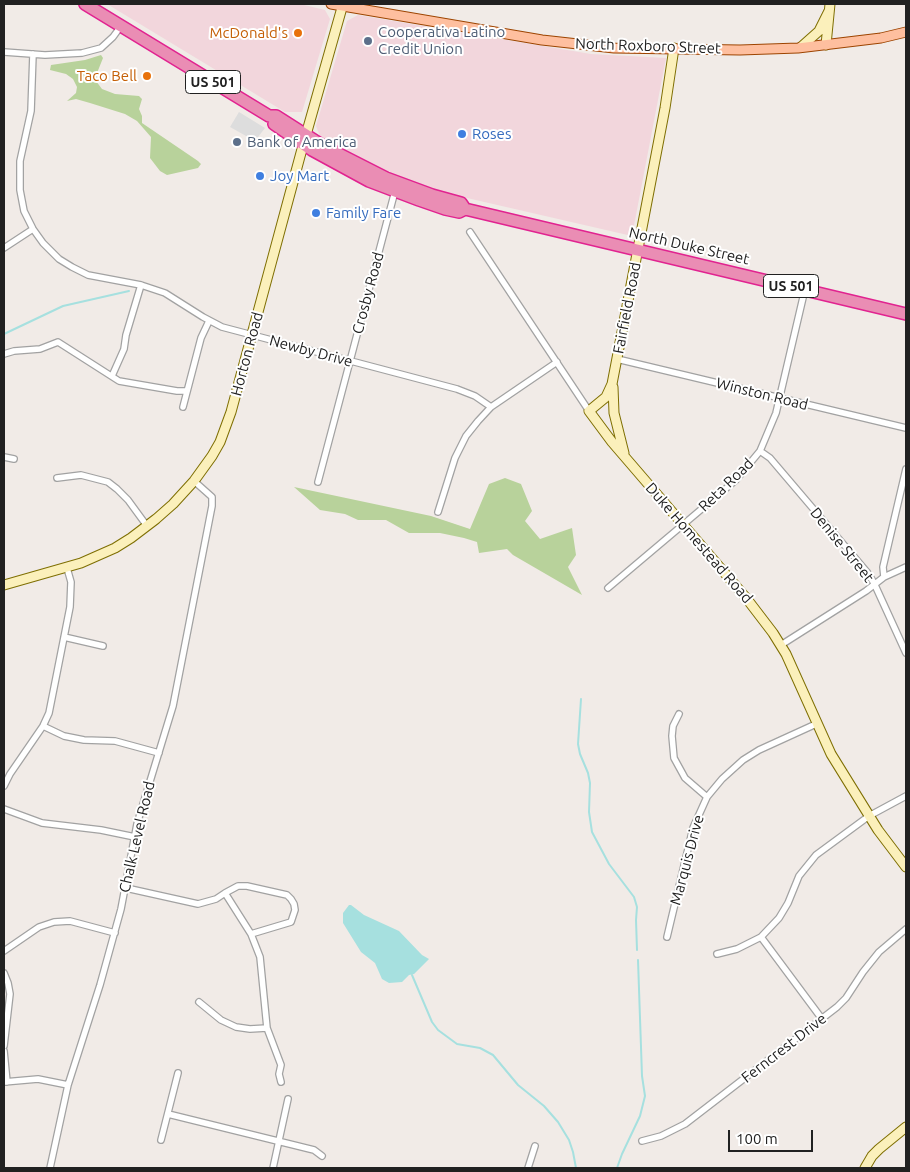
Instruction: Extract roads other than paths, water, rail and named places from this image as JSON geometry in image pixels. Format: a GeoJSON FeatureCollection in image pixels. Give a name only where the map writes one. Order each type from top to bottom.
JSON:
{"type":"FeatureCollection","features":[{"type":"Feature","properties":{"kind":"highway","name":"North Duke Street"},"geometry":{"type":"LineString","coordinates":[[85,4],[269,116],[273,123],[305,140],[369,181],[445,209],[459,212],[465,208]]}},
{"type":"Feature","properties":{"kind":"highway","name":"North Duke Street"},"geometry":{"type":"LineString","coordinates":[[305,140],[323,146],[386,178],[432,195],[461,203],[465,208],[906,314]]}},
{"type":"Feature","properties":{"kind":"main road","name":"North Roxboro Street"},"geometry":{"type":"LineString","coordinates":[[331,4],[542,40],[592,46],[740,50],[826,45],[881,38],[906,32]]}},
{"type":"Feature","properties":{"kind":"street","name":"Horton Road"},"geometry":{"type":"LineString","coordinates":[[4,585],[67,568],[116,548],[147,526],[173,504],[194,481],[212,456],[225,428],[343,5]]}},
{"type":"Feature","properties":{"kind":"street"},"geometry":{"type":"LineString","coordinates":[[826,45],[829,7]]}},
{"type":"Feature","properties":{"kind":"street"},"geometry":{"type":"LineString","coordinates":[[802,47],[819,31],[829,7]]}},
{"type":"Feature","properties":{"kind":"street"},"geometry":{"type":"LineString","coordinates":[[4,52],[65,55],[96,50],[108,43],[121,26]]}},
{"type":"Feature","properties":{"kind":"street","name":"Fairfield Road"},"geometry":{"type":"LineString","coordinates":[[589,410],[606,397],[612,384],[665,108],[674,48]]}},
{"type":"Feature","properties":{"kind":"street","name":"Newby Drive"},"geometry":{"type":"LineString","coordinates":[[33,54],[31,111],[20,161],[20,190],[24,211],[33,229],[50,252],[72,268],[98,277],[141,285],[165,294],[222,327],[465,392],[491,407]]}},
{"type":"Feature","properties":{"kind":"street","name":"Crosby Road"},"geometry":{"type":"LineString","coordinates":[[318,482],[395,191]]}},
{"type":"Feature","properties":{"kind":"street"},"geometry":{"type":"LineString","coordinates":[[4,248],[33,229]]}},
{"type":"Feature","properties":{"kind":"street","name":"Duke Homestead Road"},"geometry":{"type":"LineString","coordinates":[[470,232],[589,410],[626,458],[774,633],[816,724],[844,776],[869,816],[906,867]]}},
{"type":"Feature","properties":{"kind":"street"},"geometry":{"type":"LineString","coordinates":[[112,376],[124,349],[126,335],[141,285]]}},
{"type":"Feature","properties":{"kind":"street","name":"Reta Road"},"geometry":{"type":"LineString","coordinates":[[608,588],[736,480],[760,451],[769,432],[779,398],[805,289]]}},
{"type":"Feature","properties":{"kind":"street"},"geometry":{"type":"LineString","coordinates":[[183,407],[201,338],[209,321]]}},
{"type":"Feature","properties":{"kind":"street"},"geometry":{"type":"LineString","coordinates":[[4,354],[14,351],[40,349],[58,342],[122,382],[187,391]]}},
{"type":"Feature","properties":{"kind":"street","name":"Winston Road"},"geometry":{"type":"LineString","coordinates":[[617,359],[906,428]]}},
{"type":"Feature","properties":{"kind":"street"},"geometry":{"type":"LineString","coordinates":[[438,512],[455,458],[466,436],[491,407],[557,362]]}},
{"type":"Feature","properties":{"kind":"street"},"geometry":{"type":"LineString","coordinates":[[612,384],[614,413],[626,458]]}},
{"type":"Feature","properties":{"kind":"street","name":"Denise Street"},"geometry":{"type":"LineString","coordinates":[[760,451],[770,458],[867,572],[906,652]]}},
{"type":"Feature","properties":{"kind":"street"},"geometry":{"type":"LineString","coordinates":[[4,457],[14,459]]}},
{"type":"Feature","properties":{"kind":"street"},"geometry":{"type":"LineString","coordinates":[[884,577],[883,567],[906,470]]}},
{"type":"Feature","properties":{"kind":"street"},"geometry":{"type":"LineString","coordinates":[[58,478],[81,475],[108,482],[125,496],[147,526]]}},
{"type":"Feature","properties":{"kind":"street","name":"Chalk Level Road"},"geometry":{"type":"LineString","coordinates":[[50,1168],[68,1085],[100,985],[126,888],[135,837],[173,706],[212,506],[212,497],[194,481]]}},
{"type":"Feature","properties":{"kind":"street"},"geometry":{"type":"LineString","coordinates":[[781,645],[866,591],[874,583],[906,567]]}},
{"type":"Feature","properties":{"kind":"street"},"geometry":{"type":"LineString","coordinates":[[4,786],[10,774],[43,726],[49,713],[70,608],[71,592],[67,568]]}},
{"type":"Feature","properties":{"kind":"street"},"geometry":{"type":"LineString","coordinates":[[64,637],[104,646]]}},
{"type":"Feature","properties":{"kind":"street"},"geometry":{"type":"LineString","coordinates":[[679,714],[673,726],[674,758],[685,778],[707,797]]}},
{"type":"Feature","properties":{"kind":"street","name":"Marquis Drive"},"geometry":{"type":"LineString","coordinates":[[667,937],[693,828],[707,797],[722,779],[743,760],[759,750],[816,724]]}},
{"type":"Feature","properties":{"kind":"street"},"geometry":{"type":"LineString","coordinates":[[43,726],[64,736],[84,740],[114,741],[159,753]]}},
{"type":"Feature","properties":{"kind":"street"},"geometry":{"type":"LineString","coordinates":[[717,954],[737,949],[761,937],[779,918],[788,903],[799,876],[809,862],[823,849],[869,816],[906,796]]}},
{"type":"Feature","properties":{"kind":"street"},"geometry":{"type":"LineString","coordinates":[[4,809],[42,824],[101,830],[135,837]]}},
{"type":"Feature","properties":{"kind":"street"},"geometry":{"type":"LineString","coordinates":[[126,888],[198,904],[210,901],[238,886],[247,886],[286,895],[291,899],[295,910],[291,922],[251,934]]}},
{"type":"Feature","properties":{"kind":"street"},"geometry":{"type":"LineString","coordinates":[[225,893],[251,934],[260,957],[267,1028],[281,1065],[279,1074],[281,1082]]}},
{"type":"Feature","properties":{"kind":"street"},"geometry":{"type":"LineString","coordinates":[[4,951],[39,927],[59,921],[76,922],[114,933]]}},
{"type":"Feature","properties":{"kind":"street","name":"Ferncrest Drive"},"geometry":{"type":"LineString","coordinates":[[642,1141],[661,1136],[684,1124],[822,1018],[846,998],[866,967],[879,952],[906,930]]}},
{"type":"Feature","properties":{"kind":"street"},"geometry":{"type":"LineString","coordinates":[[761,937],[822,1018]]}},
{"type":"Feature","properties":{"kind":"street"},"geometry":{"type":"LineString","coordinates":[[4,973],[10,994],[4,1046]]}},
{"type":"Feature","properties":{"kind":"street"},"geometry":{"type":"LineString","coordinates":[[199,1002],[222,1020],[236,1027],[250,1029],[267,1028]]}},
{"type":"Feature","properties":{"kind":"street"},"geometry":{"type":"LineString","coordinates":[[4,1051],[6,1082],[38,1079],[68,1085]]}},
{"type":"Feature","properties":{"kind":"street"},"geometry":{"type":"LineString","coordinates":[[161,1140],[178,1073]]}},
{"type":"Feature","properties":{"kind":"street"},"geometry":{"type":"LineString","coordinates":[[273,1168],[288,1100]]}},
{"type":"Feature","properties":{"kind":"street"},"geometry":{"type":"LineString","coordinates":[[168,1114],[278,1140],[314,1150],[322,1156]]}},
{"type":"Feature","properties":{"kind":"street"},"geometry":{"type":"LineString","coordinates":[[865,1168],[872,1156],[906,1127]]}},
{"type":"Feature","properties":{"kind":"street"},"geometry":{"type":"LineString","coordinates":[[528,1168],[535,1146]]}},
{"type":"Feature","properties":{"kind":"water"},"geometry":{"type":"Polygon","coordinates":[[[349,905],[364,915],[399,931],[422,955],[429,959],[414,974],[409,975],[402,982],[389,983],[382,979],[375,963],[361,952],[343,923],[343,913],[349,905]]]}},
{"type":"Feature","properties":{"kind":"waterway"},"geometry":{"type":"LineString","coordinates":[[4,334],[63,306],[129,291]]}},
{"type":"Feature","properties":{"kind":"waterway"},"geometry":{"type":"LineString","coordinates":[[581,699],[578,744],[590,783],[589,812],[592,832],[609,864],[634,897],[637,907],[637,950]]}},
{"type":"Feature","properties":{"kind":"waterway"},"geometry":{"type":"LineString","coordinates":[[617,1168],[640,1116],[645,1096],[642,1076],[638,960]]}},
{"type":"Feature","properties":{"kind":"waterway"},"geometry":{"type":"LineString","coordinates":[[412,975],[432,1022],[438,1030],[457,1044],[480,1048],[493,1055],[518,1085],[544,1106],[558,1122],[569,1140],[576,1168]]}},
{"type":"Feature","properties":{"kind":"place","name":"McDonald's"},"geometry":{"type":"Point","coordinates":[298,33]}},
{"type":"Feature","properties":{"kind":"place","name":"Cooperativa Latino Credit Union"},"geometry":{"type":"Point","coordinates":[368,41]}},
{"type":"Feature","properties":{"kind":"place","name":"Taco Bell"},"geometry":{"type":"Point","coordinates":[147,76]}},
{"type":"Feature","properties":{"kind":"place","name":"Roses"},"geometry":{"type":"Point","coordinates":[462,134]}},
{"type":"Feature","properties":{"kind":"place","name":"Bank of America"},"geometry":{"type":"Point","coordinates":[237,142]}},
{"type":"Feature","properties":{"kind":"place","name":"Joy Mart"},"geometry":{"type":"Point","coordinates":[260,176]}},
{"type":"Feature","properties":{"kind":"place","name":"Family Fare"},"geometry":{"type":"Point","coordinates":[316,213]}}]}
